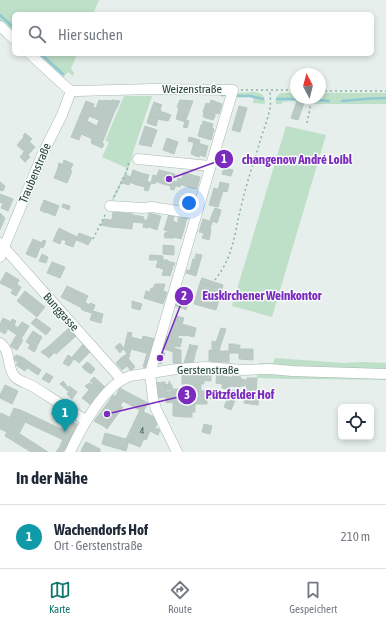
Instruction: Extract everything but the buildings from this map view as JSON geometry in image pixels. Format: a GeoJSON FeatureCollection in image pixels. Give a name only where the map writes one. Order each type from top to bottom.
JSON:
{"type":"FeatureCollection","features":[{"type":"Feature","properties":{"kind":"street"},"geometry":{"type":"LineString","coordinates":[[0,26],[12,37]]}},
{"type":"Feature","properties":{"kind":"street"},"geometry":{"type":"LineString","coordinates":[[32,56],[60,82],[71,90]]}},
{"type":"Feature","properties":{"kind":"street","name":"Weizenstraße"},"geometry":{"type":"LineString","coordinates":[[71,90],[233,90],[150,373]]}},
{"type":"Feature","properties":{"kind":"street","name":"Traubenstraße"},"geometry":{"type":"LineString","coordinates":[[1,249],[43,153],[62,115],[71,90]]}},
{"type":"Feature","properties":{"kind":"street"},"geometry":{"type":"LineString","coordinates":[[143,162],[210,166]]}},
{"type":"Feature","properties":{"kind":"street"},"geometry":{"type":"LineString","coordinates":[[110,206],[143,208],[152,207],[196,214]]}},
{"type":"Feature","properties":{"kind":"street","name":"Bunggasse"},"geometry":{"type":"LineString","coordinates":[[1,249],[122,380]]}},
{"type":"Feature","properties":{"kind":"street"},"geometry":{"type":"LineString","coordinates":[[0,343],[6,350],[12,372],[15,377],[36,388],[86,421]]}},
{"type":"Feature","properties":{"kind":"street","name":"Gerstenstraße"},"geometry":{"type":"LineString","coordinates":[[70,452],[81,429],[108,391],[122,380],[135,375],[205,367],[244,370],[270,369],[328,373],[386,374]]}},
{"type":"Feature","properties":{"kind":"street"},"geometry":{"type":"LineString","coordinates":[[150,373],[153,398],[156,408],[177,452]]}},
{"type":"Feature","properties":{"kind":"path"},"geometry":{"type":"LineString","coordinates":[[233,90],[290,90]]}},
{"type":"Feature","properties":{"kind":"path"},"geometry":{"type":"LineString","coordinates":[[215,280],[226,264],[234,242],[242,203],[267,120],[270,107],[270,90]]}},
{"type":"Feature","properties":{"kind":"path"},"geometry":{"type":"LineString","coordinates":[[326,91],[386,91]]}},
{"type":"Feature","properties":{"kind":"path"},"geometry":{"type":"LineString","coordinates":[[307,123],[310,104]]}},
{"type":"Feature","properties":{"kind":"path"},"geometry":{"type":"LineString","coordinates":[[93,239],[126,173],[131,158],[143,162]]}},
{"type":"Feature","properties":{"kind":"green space"},"geometry":{"type":"Polygon","coordinates":[[[0,0],[99,0],[94,12],[12,12],[12,32],[0,21],[0,0]]]}},
{"type":"Feature","properties":{"kind":"green space"},"geometry":{"type":"Polygon","coordinates":[[[38,56],[76,56],[71,69],[74,73],[73,76],[68,72],[62,79],[38,56]]]}},
{"type":"Feature","properties":{"kind":"green space"},"geometry":{"type":"Polygon","coordinates":[[[254,92],[262,95],[265,104],[253,103],[254,97],[234,97],[237,93],[254,92]]]}},
{"type":"Feature","properties":{"kind":"green space"},"geometry":{"type":"Polygon","coordinates":[[[281,93],[290,93],[290,101],[276,104],[276,97],[281,93]]]}},
{"type":"Feature","properties":{"kind":"green space"},"geometry":{"type":"Polygon","coordinates":[[[326,93],[386,93],[386,104],[326,104],[326,93]]]}},
{"type":"Feature","properties":{"kind":"green space"},"geometry":{"type":"Polygon","coordinates":[[[124,96],[152,96],[127,172],[113,201],[111,201],[127,168],[102,157],[109,142],[105,141],[124,96]]]}},
{"type":"Feature","properties":{"kind":"green space"},"geometry":{"type":"Polygon","coordinates":[[[286,126],[326,135],[272,317],[232,306],[286,126]]]}},
{"type":"Feature","properties":{"kind":"green space"},"geometry":{"type":"Polygon","coordinates":[[[275,358],[344,363],[386,363],[386,371],[259,366],[259,363],[273,363],[275,358]]]}},
{"type":"Feature","properties":{"kind":"green space"},"geometry":{"type":"Polygon","coordinates":[[[257,373],[386,375],[386,380],[257,378],[257,373]]]}},
{"type":"Feature","properties":{"kind":"waterway"},"geometry":{"type":"LineString","coordinates":[[0,15],[12,26]]}},
{"type":"Feature","properties":{"kind":"waterway"},"geometry":{"type":"LineString","coordinates":[[43,56],[63,74]]}},
{"type":"Feature","properties":{"kind":"waterway"},"geometry":{"type":"LineString","coordinates":[[238,96],[250,96],[263,99]]}},
{"type":"Feature","properties":{"kind":"waterway"},"geometry":{"type":"LineString","coordinates":[[342,101],[386,98]]}},
{"type":"Feature","properties":{"kind":"waterway"},"geometry":{"type":"LineString","coordinates":[[277,99],[290,99]]}},
{"type":"Feature","properties":{"kind":"place","name":"changenow André Loibl"},"geometry":{"type":"Point","coordinates":[169,179]}},
{"type":"Feature","properties":{"kind":"place","name":"Euskirchener Weinkontor"},"geometry":{"type":"Point","coordinates":[160,358]}},
{"type":"Feature","properties":{"kind":"place","name":"Pützfelder Hof"},"geometry":{"type":"Point","coordinates":[107,414]}},
{"type":"Feature","properties":{"kind":"place","name":"Wachendorfs Hof"},"geometry":{"type":"Point","coordinates":[65,432]}}]}
